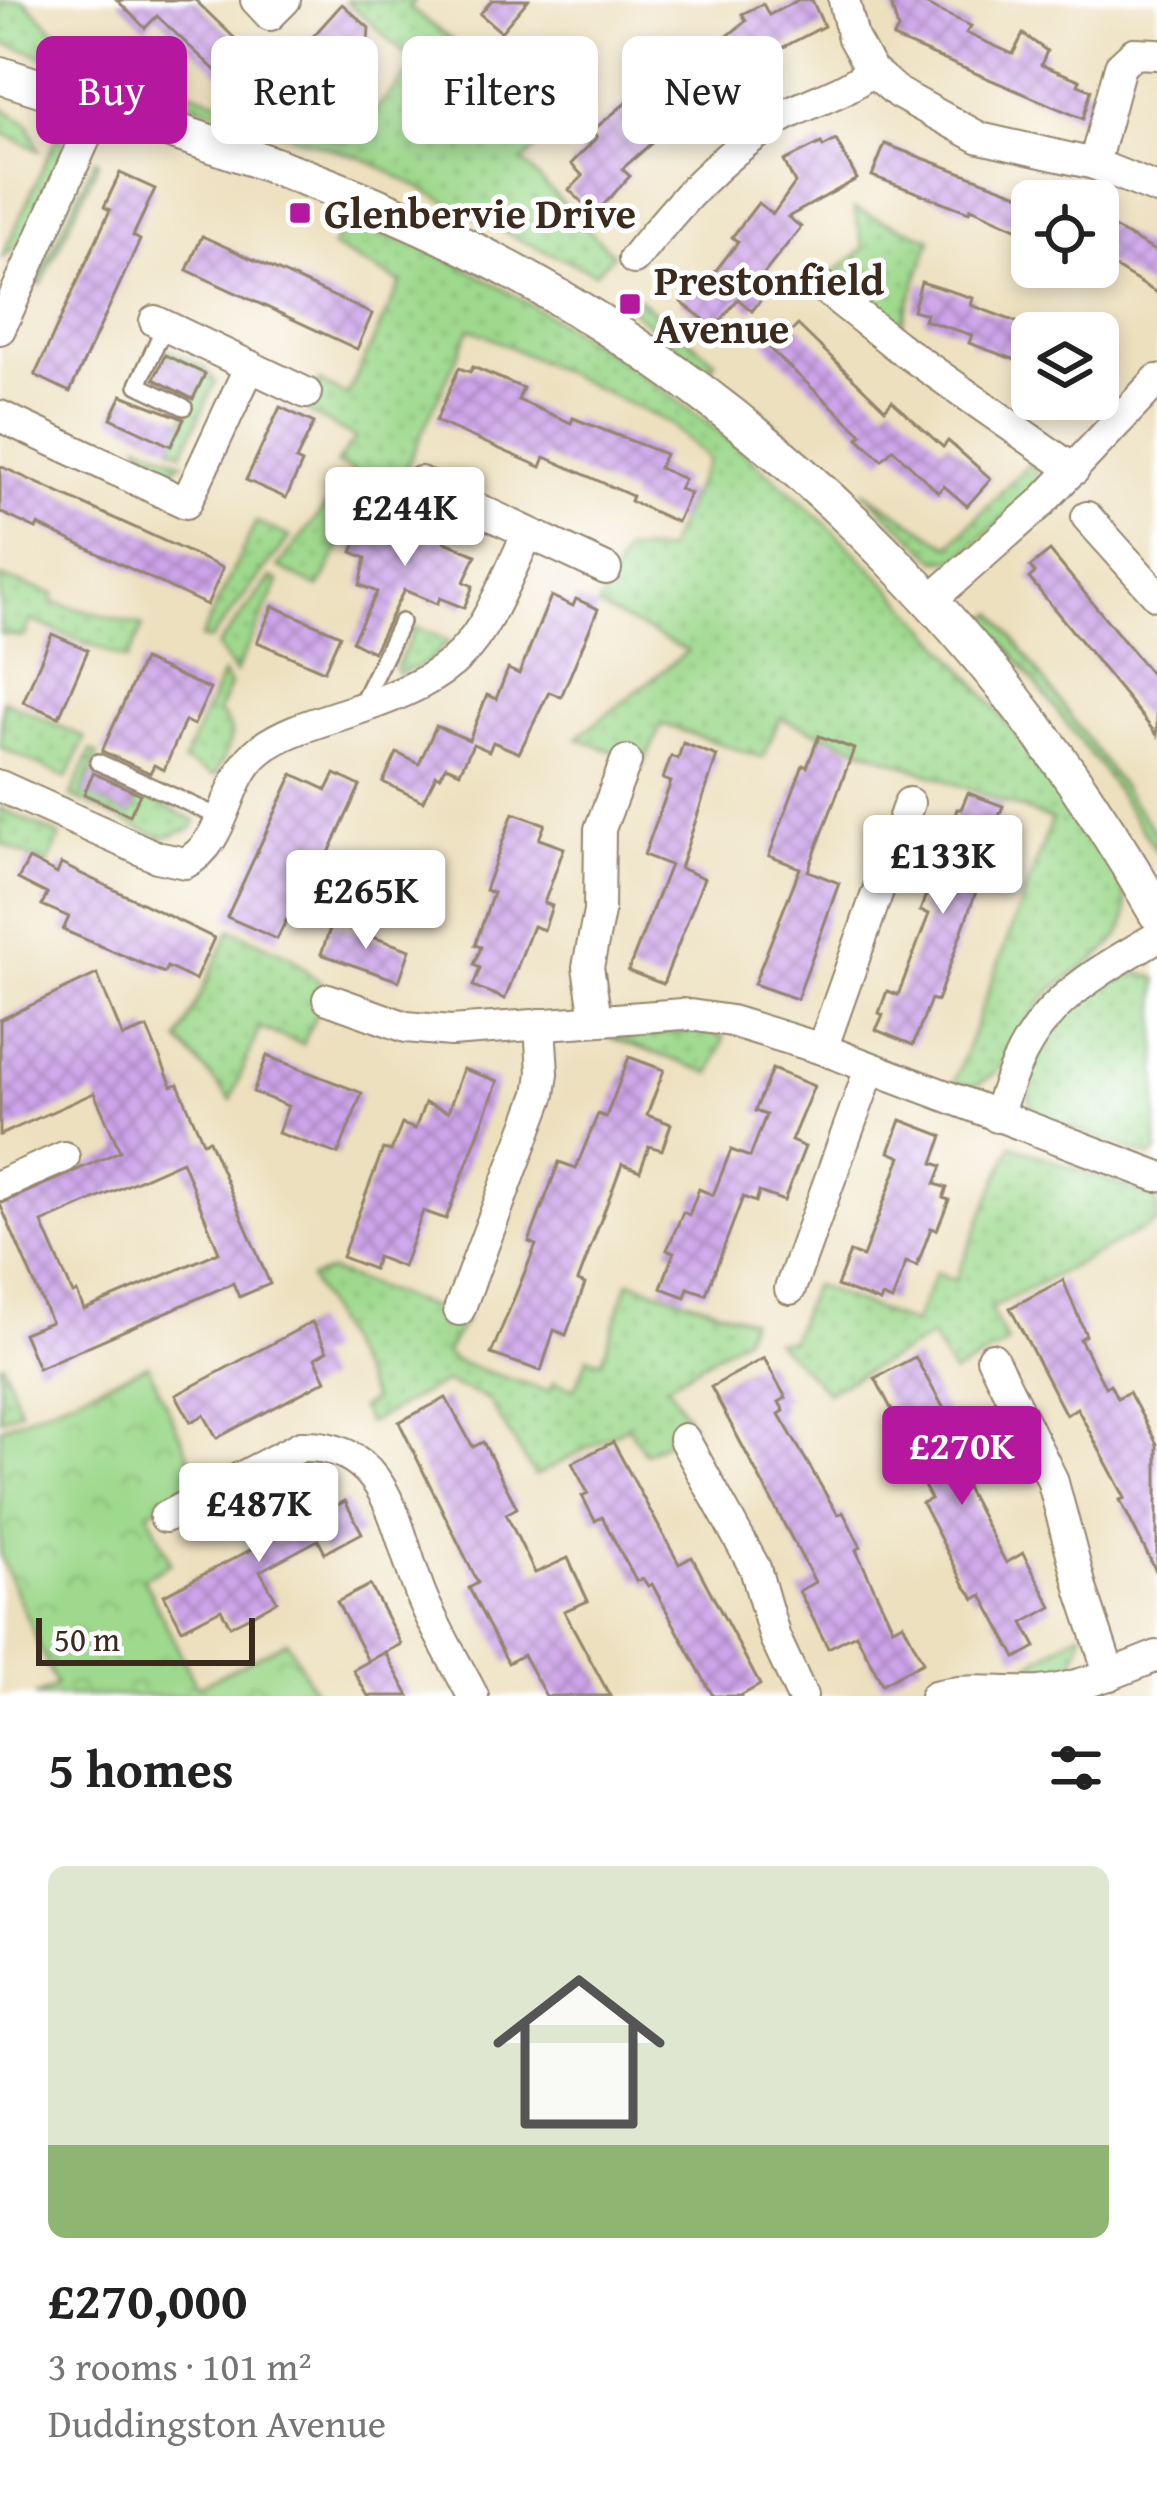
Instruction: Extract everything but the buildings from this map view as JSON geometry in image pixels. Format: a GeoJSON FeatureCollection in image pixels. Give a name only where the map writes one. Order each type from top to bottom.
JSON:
{"type":"FeatureCollection","features":[{"type":"Feature","properties":{"kind":"street"},"geometry":{"type":"LineString","coordinates":[[256,0],[271,16],[285,0]]}},
{"type":"Feature","properties":{"kind":"street"},"geometry":{"type":"LineString","coordinates":[[844,0],[853,38],[871,70],[898,93],[980,138],[1094,164],[1157,189]]}},
{"type":"Feature","properties":{"kind":"street"},"geometry":{"type":"LineString","coordinates":[[1094,164],[1120,66],[1134,53],[1157,53]]}},
{"type":"Feature","properties":{"kind":"street"},"geometry":{"type":"LineString","coordinates":[[634,260],[680,200],[725,158],[787,114],[843,91],[871,70]]}},
{"type":"Feature","properties":{"kind":"street"},"geometry":{"type":"LineString","coordinates":[[0,75],[36,87]]}},
{"type":"Feature","properties":{"kind":"street"},"geometry":{"type":"LineString","coordinates":[[187,136],[351,195],[467,248],[653,359],[739,424],[932,599],[1060,758],[1157,913]]}},
{"type":"Feature","properties":{"kind":"street"},"geometry":{"type":"LineString","coordinates":[[0,328],[9,284],[80,144]]}},
{"type":"Feature","properties":{"kind":"street"},"geometry":{"type":"LineString","coordinates":[[819,284],[897,346],[1074,470]]}},
{"type":"Feature","properties":{"kind":"street"},"geometry":{"type":"LineString","coordinates":[[160,323],[306,393]]}},
{"type":"Feature","properties":{"kind":"street"},"geometry":{"type":"LineString","coordinates":[[0,416],[186,503],[250,366]]}},
{"type":"Feature","properties":{"kind":"street"},"geometry":{"type":"LineString","coordinates":[[932,599],[1153,392]]}},
{"type":"Feature","properties":{"kind":"street"},"geometry":{"type":"LineString","coordinates":[[420,482],[606,569]]}},
{"type":"Feature","properties":{"kind":"street"},"geometry":{"type":"LineString","coordinates":[[1087,518],[1157,596]]}},
{"type":"Feature","properties":{"kind":"street"},"geometry":{"type":"LineString","coordinates":[[0,786],[174,862],[184,862],[203,851],[241,772],[259,751],[289,734],[443,673],[461,657],[479,636],[528,533]]}},
{"type":"Feature","properties":{"kind":"street"},"geometry":{"type":"LineString","coordinates":[[596,1018],[587,968],[599,912],[600,829],[626,761]]}},
{"type":"Feature","properties":{"kind":"street"},"geometry":{"type":"LineString","coordinates":[[822,1049],[909,803]]}},
{"type":"Feature","properties":{"kind":"street"},"geometry":{"type":"LineString","coordinates":[[997,1117],[1019,1058],[1044,1016],[1089,977],[1157,937]]}},
{"type":"Feature","properties":{"kind":"street"},"geometry":{"type":"LineString","coordinates":[[328,999],[406,1027],[452,1031],[683,1014],[731,1021],[822,1049],[1157,1176]]}},
{"type":"Feature","properties":{"kind":"street"},"geometry":{"type":"LineString","coordinates":[[459,1310],[541,1094],[540,1024]]}},
{"type":"Feature","properties":{"kind":"street"},"geometry":{"type":"LineString","coordinates":[[790,1289],[870,1069]]}},
{"type":"Feature","properties":{"kind":"street"},"geometry":{"type":"LineString","coordinates":[[0,1185],[64,1157]]}},
{"type":"Feature","properties":{"kind":"street"},"geometry":{"type":"LineString","coordinates":[[992,1358],[1063,1508],[1069,1548],[1110,1675]]}},
{"type":"Feature","properties":{"kind":"street"},"geometry":{"type":"LineString","coordinates":[[684,1439],[755,1568],[775,1638],[802,1696]]}},
{"type":"Feature","properties":{"kind":"street"},"geometry":{"type":"LineString","coordinates":[[165,1517],[301,1445],[347,1454],[372,1472],[421,1595],[473,1696]]}},
{"type":"Feature","properties":{"kind":"street"},"geometry":{"type":"LineString","coordinates":[[935,1696],[960,1691],[1044,1691],[1110,1675],[1157,1656]]}},
{"type":"Feature","properties":{"kind":"lane"},"geometry":{"type":"LineString","coordinates":[[160,323],[138,385],[184,407]]}},
{"type":"Feature","properties":{"kind":"lane"},"geometry":{"type":"LineString","coordinates":[[359,710],[400,622]]}},
{"type":"Feature","properties":{"kind":"lane"},"geometry":{"type":"LineString","coordinates":[[98,762],[220,818]]}},
{"type":"Feature","properties":{"kind":"green space"},"geometry":{"type":"Polygon","coordinates":[[[0,0],[24,0],[60,36],[36,36],[36,54],[0,42],[0,0]]]}},
{"type":"Feature","properties":{"kind":"green space"},"geometry":{"type":"Polygon","coordinates":[[[346,0],[415,0],[409,8],[446,36],[402,36],[402,51],[346,0]]]}},
{"type":"Feature","properties":{"kind":"green space"},"geometry":{"type":"Polygon","coordinates":[[[402,80],[402,144],[540,144],[523,162],[613,255],[595,273],[362,158],[318,144],[378,144],[378,107],[402,80]]]}},
{"type":"Feature","properties":{"kind":"green space"},"geometry":{"type":"Polygon","coordinates":[[[187,91],[211,99],[211,110],[187,102],[187,91]]]}},
{"type":"Feature","properties":{"kind":"green space"},"geometry":{"type":"Polygon","coordinates":[[[0,107],[28,123],[39,150],[0,132],[0,107]]]}},
{"type":"Feature","properties":{"kind":"green space"},"geometry":{"type":"Polygon","coordinates":[[[54,144],[63,144],[64,152],[22,244],[2,257],[54,144]]]}},
{"type":"Feature","properties":{"kind":"green space"},"geometry":{"type":"Polygon","coordinates":[[[95,159],[99,161],[41,285],[37,282],[95,159]]]}},
{"type":"Feature","properties":{"kind":"green space"},"geometry":{"type":"Polygon","coordinates":[[[854,209],[931,239],[901,326],[835,271],[864,249],[854,209]]]}},
{"type":"Feature","properties":{"kind":"green space"},"geometry":{"type":"Polygon","coordinates":[[[343,225],[412,243],[470,271],[622,362],[692,412],[760,466],[886,583],[999,713],[1107,858],[1126,905],[1118,937],[1041,1002],[992,1075],[972,1085],[954,1083],[1052,820],[780,718],[763,758],[662,724],[644,763],[577,738],[688,651],[598,607],[625,551],[666,551],[708,459],[669,423],[470,328],[399,483],[375,476],[319,588],[278,567],[354,470],[336,464],[355,438],[305,410],[319,381],[347,396],[401,283],[332,247],[343,225]]]}},
{"type":"Feature","properties":{"kind":"green space"},"geometry":{"type":"Polygon","coordinates":[[[638,298],[715,361],[709,369],[797,443],[794,446],[632,310],[638,298]]]}},
{"type":"Feature","properties":{"kind":"green space"},"geometry":{"type":"Polygon","coordinates":[[[167,349],[204,367],[215,382],[183,452],[171,446],[205,374],[165,355],[167,349]]]}},
{"type":"Feature","properties":{"kind":"green space"},"geometry":{"type":"Polygon","coordinates":[[[140,443],[183,462],[168,472],[141,466],[140,443]]]}},
{"type":"Feature","properties":{"kind":"green space"},"geometry":{"type":"Polygon","coordinates":[[[813,455],[923,558],[900,547],[808,459],[813,455]]]}},
{"type":"Feature","properties":{"kind":"green space"},"geometry":{"type":"Polygon","coordinates":[[[1030,462],[1037,473],[1034,491],[957,559],[938,560],[862,490],[949,546],[1030,462]]]}},
{"type":"Feature","properties":{"kind":"green space"},"geometry":{"type":"Polygon","coordinates":[[[256,522],[290,537],[210,640],[201,638],[256,522]]]}},
{"type":"Feature","properties":{"kind":"green space"},"geometry":{"type":"Polygon","coordinates":[[[0,577],[54,594],[52,602],[143,626],[127,660],[31,620],[24,637],[0,634],[0,577]]]}},
{"type":"Feature","properties":{"kind":"green space"},"geometry":{"type":"Polygon","coordinates":[[[271,578],[279,582],[235,673],[217,647],[271,578]]]}},
{"type":"Feature","properties":{"kind":"green space"},"geometry":{"type":"Polygon","coordinates":[[[995,613],[1157,835],[1157,852],[1101,768],[986,619],[995,613]]]}},
{"type":"Feature","properties":{"kind":"green space"},"geometry":{"type":"Polygon","coordinates":[[[416,627],[448,641],[428,662],[398,674],[395,669],[416,627]]]}},
{"type":"Feature","properties":{"kind":"green space"},"geometry":{"type":"Polygon","coordinates":[[[223,674],[230,685],[218,713],[231,735],[215,776],[183,762],[223,674]]]}},
{"type":"Feature","properties":{"kind":"green space"},"geometry":{"type":"Polygon","coordinates":[[[3,700],[85,738],[67,778],[0,747],[3,700]]]}},
{"type":"Feature","properties":{"kind":"green space"},"geometry":{"type":"Polygon","coordinates":[[[91,751],[98,755],[82,793],[130,815],[140,795],[196,821],[191,829],[162,838],[71,796],[91,751]]]}},
{"type":"Feature","properties":{"kind":"green space"},"geometry":{"type":"Polygon","coordinates":[[[0,808],[60,836],[48,865],[0,843],[0,808]]]}},
{"type":"Feature","properties":{"kind":"green space"},"geometry":{"type":"Polygon","coordinates":[[[231,929],[291,957],[327,989],[303,1044],[259,1028],[231,1100],[179,1041],[231,929]]]}},
{"type":"Feature","properties":{"kind":"green space"},"geometry":{"type":"Polygon","coordinates":[[[1142,974],[1157,978],[1157,1152],[1151,1157],[1038,1115],[1028,1094],[1039,1048],[1056,1026],[1099,990],[1142,974]]]}},
{"type":"Feature","properties":{"kind":"green space"},"geometry":{"type":"Polygon","coordinates":[[[701,1031],[724,1037],[711,1073],[609,1037],[701,1031]]]}},
{"type":"Feature","properties":{"kind":"green space"},"geometry":{"type":"Polygon","coordinates":[[[1012,1145],[1157,1199],[1157,1222],[990,1309],[1008,1343],[953,1374],[932,1337],[827,1392],[775,1341],[790,1341],[813,1285],[913,1324],[936,1272],[955,1281],[1012,1145]]]}},
{"type":"Feature","properties":{"kind":"green space"},"geometry":{"type":"Polygon","coordinates":[[[330,1271],[465,1320],[445,1353],[454,1361],[550,1392],[554,1382],[575,1389],[588,1357],[602,1361],[629,1281],[750,1320],[743,1337],[668,1385],[693,1428],[645,1453],[628,1426],[535,1476],[488,1399],[445,1382],[368,1423],[360,1409],[373,1400],[310,1278],[330,1271]]]}},
{"type":"Feature","properties":{"kind":"green space"},"geometry":{"type":"Polygon","coordinates":[[[0,1364],[20,1410],[0,1419],[0,1364]]]}},
{"type":"Feature","properties":{"kind":"green space"},"geometry":{"type":"Polygon","coordinates":[[[148,1365],[202,1484],[148,1512],[171,1563],[143,1578],[197,1687],[287,1641],[317,1696],[34,1696],[56,1686],[0,1555],[0,1428],[148,1365]]]}},
{"type":"Feature","properties":{"kind":"green space"},"geometry":{"type":"Polygon","coordinates":[[[1082,1631],[1067,1669],[1047,1677],[1006,1680],[1082,1631]]]}},
{"type":"Feature","properties":{"kind":"place","name":"Glenbervie Drive"},"geometry":{"type":"Point","coordinates":[300,213]}},
{"type":"Feature","properties":{"kind":"place","name":"Prestonfield Avenue"},"geometry":{"type":"Point","coordinates":[630,304]}}]}
